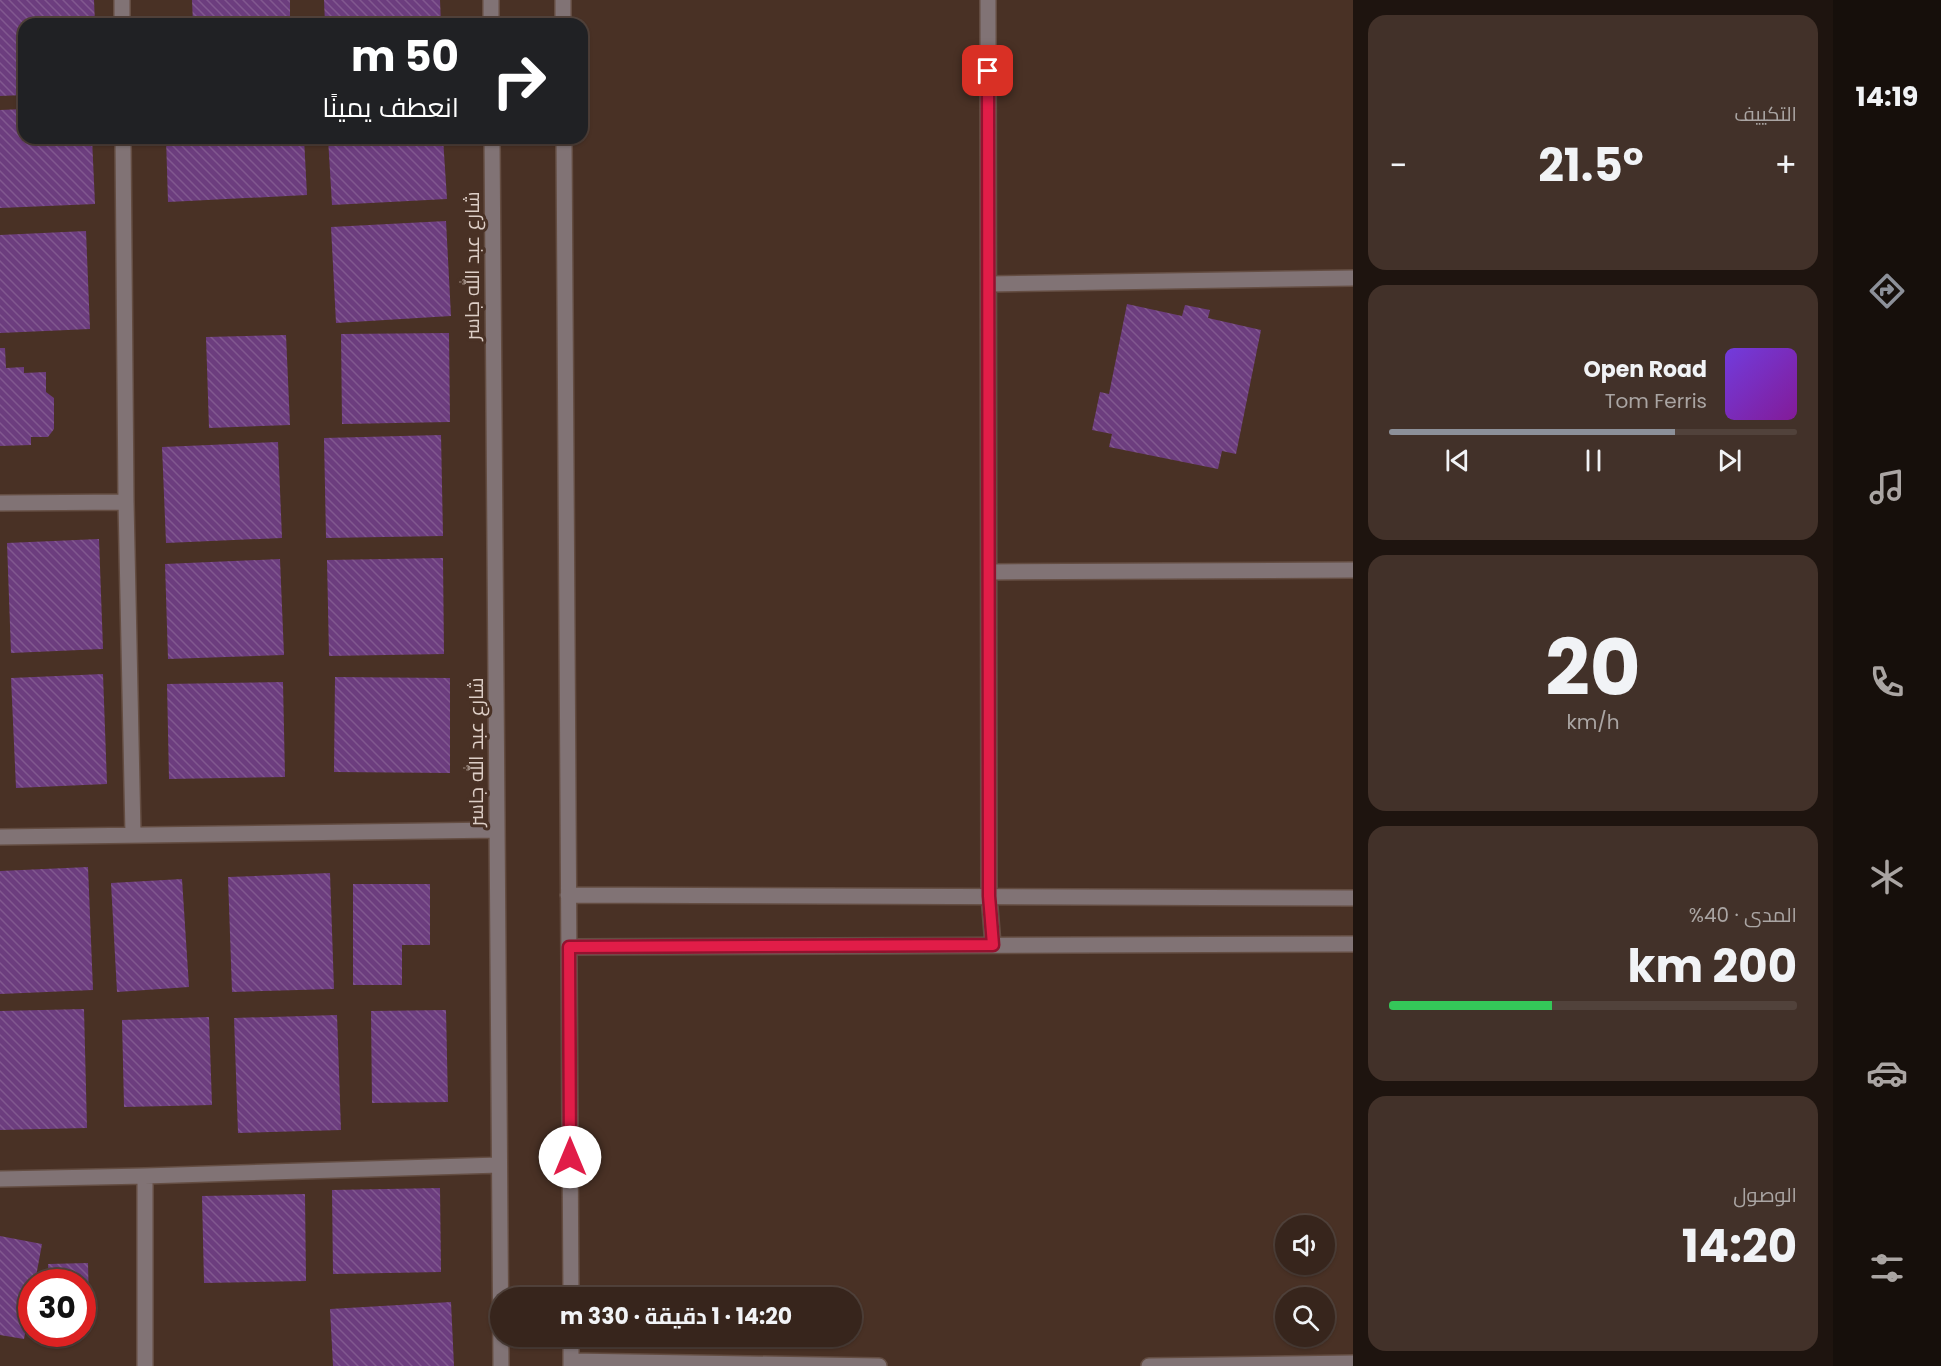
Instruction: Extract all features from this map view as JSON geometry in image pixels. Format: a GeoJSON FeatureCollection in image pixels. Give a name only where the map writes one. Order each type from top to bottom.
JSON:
{"type":"FeatureCollection","features":[{"type":"Feature","properties":{"kind":"street"},"geometry":{"type":"LineString","coordinates":[[122,0],[123,18]]}},
{"type":"Feature","properties":{"kind":"street"},"geometry":{"type":"LineString","coordinates":[[491,0],[491,18]]}},
{"type":"Feature","properties":{"kind":"street"},"geometry":{"type":"LineString","coordinates":[[563,0],[563,18]]}},
{"type":"Feature","properties":{"kind":"street"},"geometry":{"type":"LineString","coordinates":[[988,0],[989,896],[993,945]]}},
{"type":"Feature","properties":{"kind":"street"},"geometry":{"type":"LineString","coordinates":[[123,144],[126,502],[133,834]]}},
{"type":"Feature","properties":{"kind":"street","name":"شارع عبد الله جاسر"},"geometry":{"type":"LineString","coordinates":[[492,144],[501,1366]]}},
{"type":"Feature","properties":{"kind":"street"},"geometry":{"type":"LineString","coordinates":[[564,144],[571,1287]]}},
{"type":"Feature","properties":{"kind":"street"},"geometry":{"type":"LineString","coordinates":[[989,284],[1353,278]]}},
{"type":"Feature","properties":{"kind":"street"},"geometry":{"type":"LineString","coordinates":[[0,503],[126,502]]}},
{"type":"Feature","properties":{"kind":"street"},"geometry":{"type":"LineString","coordinates":[[989,572],[1353,570]]}},
{"type":"Feature","properties":{"kind":"street"},"geometry":{"type":"LineString","coordinates":[[0,837],[497,830]]}},
{"type":"Feature","properties":{"kind":"street"},"geometry":{"type":"LineString","coordinates":[[568,895],[1353,898]]}},
{"type":"Feature","properties":{"kind":"street"},"geometry":{"type":"LineString","coordinates":[[569,947],[1353,944]]}},
{"type":"Feature","properties":{"kind":"street"},"geometry":{"type":"LineString","coordinates":[[0,1179],[500,1165]]}},
{"type":"Feature","properties":{"kind":"street"},"geometry":{"type":"LineString","coordinates":[[145,1176],[145,1366]]}},
{"type":"Feature","properties":{"kind":"street"},"geometry":{"type":"LineString","coordinates":[[571,1347],[571,1364],[879,1366]]}},
{"type":"Feature","properties":{"kind":"street"},"geometry":{"type":"LineString","coordinates":[[1149,1366],[1353,1363]]}},
{"type":"Feature","properties":{"kind":"building"},"geometry":{"type":"Polygon","coordinates":[[[0,0],[94,0],[95,18],[18,18],[18,95],[0,96],[0,0]]]}},
{"type":"Feature","properties":{"kind":"building"},"geometry":{"type":"Polygon","coordinates":[[[192,0],[290,0],[290,18],[193,18],[192,0]]]}},
{"type":"Feature","properties":{"kind":"building"},"geometry":{"type":"Polygon","coordinates":[[[324,0],[440,0],[441,18],[325,18],[324,0]]]}},
{"type":"Feature","properties":{"kind":"building"},"geometry":{"type":"Polygon","coordinates":[[[18,109],[18,144],[92,144],[95,204],[0,208],[0,110],[18,109]]]}},
{"type":"Feature","properties":{"kind":"building"},"geometry":{"type":"Polygon","coordinates":[[[166,144],[304,144],[307,195],[168,202],[166,144]]]}},
{"type":"Feature","properties":{"kind":"building"},"geometry":{"type":"Polygon","coordinates":[[[328,144],[443,144],[447,199],[332,205],[328,144]]]}},
{"type":"Feature","properties":{"kind":"building"},"geometry":{"type":"Polygon","coordinates":[[[446,221],[451,316],[336,323],[331,227],[446,221]]]}},
{"type":"Feature","properties":{"kind":"building"},"geometry":{"type":"Polygon","coordinates":[[[86,231],[90,329],[0,333],[0,235],[86,231]]]}},
{"type":"Feature","properties":{"kind":"building"},"geometry":{"type":"Polygon","coordinates":[[[1127,304],[1182,316],[1185,305],[1210,310],[1208,318],[1261,330],[1236,454],[1222,451],[1218,469],[1109,447],[1112,434],[1092,430],[1100,392],[1109,394],[1127,304]]]}},
{"type":"Feature","properties":{"kind":"building"},"geometry":{"type":"Polygon","coordinates":[[[449,333],[450,422],[342,424],[341,334],[449,333]]]}},
{"type":"Feature","properties":{"kind":"building"},"geometry":{"type":"Polygon","coordinates":[[[286,335],[290,425],[209,428],[206,337],[286,335]]]}},
{"type":"Feature","properties":{"kind":"building"},"geometry":{"type":"Polygon","coordinates":[[[0,348],[5,348],[6,368],[24,367],[24,373],[46,372],[46,392],[54,398],[54,429],[48,437],[31,437],[31,445],[0,446],[0,348]]]}},
{"type":"Feature","properties":{"kind":"building"},"geometry":{"type":"Polygon","coordinates":[[[441,435],[443,536],[326,538],[324,438],[441,435]]]}},
{"type":"Feature","properties":{"kind":"building"},"geometry":{"type":"Polygon","coordinates":[[[278,442],[282,538],[166,543],[162,447],[278,442]]]}},
{"type":"Feature","properties":{"kind":"building"},"geometry":{"type":"Polygon","coordinates":[[[99,539],[103,649],[11,653],[7,543],[99,539]]]}},
{"type":"Feature","properties":{"kind":"building"},"geometry":{"type":"Polygon","coordinates":[[[443,558],[444,654],[329,656],[327,560],[443,558]]]}},
{"type":"Feature","properties":{"kind":"building"},"geometry":{"type":"Polygon","coordinates":[[[280,559],[284,655],[168,659],[165,564],[280,559]]]}},
{"type":"Feature","properties":{"kind":"building"},"geometry":{"type":"Polygon","coordinates":[[[103,674],[107,784],[16,788],[11,678],[103,674]]]}},
{"type":"Feature","properties":{"kind":"building"},"geometry":{"type":"Polygon","coordinates":[[[335,677],[450,678],[450,773],[334,772],[335,677]]]}},
{"type":"Feature","properties":{"kind":"building"},"geometry":{"type":"Polygon","coordinates":[[[283,682],[285,777],[169,779],[167,684],[283,682]]]}},
{"type":"Feature","properties":{"kind":"building"},"geometry":{"type":"Polygon","coordinates":[[[88,867],[93,990],[0,994],[0,871],[88,867]]]}},
{"type":"Feature","properties":{"kind":"building"},"geometry":{"type":"Polygon","coordinates":[[[330,873],[334,989],[232,992],[228,877],[330,873]]]}},
{"type":"Feature","properties":{"kind":"building"},"geometry":{"type":"Polygon","coordinates":[[[182,879],[189,987],[117,992],[111,883],[182,879]]]}},
{"type":"Feature","properties":{"kind":"building"},"geometry":{"type":"Polygon","coordinates":[[[353,884],[430,884],[430,945],[402,945],[402,985],[353,985],[353,884]]]}},
{"type":"Feature","properties":{"kind":"building"},"geometry":{"type":"Polygon","coordinates":[[[84,1009],[87,1128],[0,1130],[0,1011],[84,1009]]]}},
{"type":"Feature","properties":{"kind":"building"},"geometry":{"type":"Polygon","coordinates":[[[446,1010],[448,1102],[372,1103],[371,1011],[446,1010]]]}},
{"type":"Feature","properties":{"kind":"building"},"geometry":{"type":"Polygon","coordinates":[[[337,1015],[341,1130],[238,1133],[234,1018],[337,1015]]]}},
{"type":"Feature","properties":{"kind":"building"},"geometry":{"type":"Polygon","coordinates":[[[209,1017],[212,1105],[124,1107],[122,1020],[209,1017]]]}},
{"type":"Feature","properties":{"kind":"building"},"geometry":{"type":"Polygon","coordinates":[[[440,1188],[441,1272],[333,1274],[332,1190],[440,1188]]]}},
{"type":"Feature","properties":{"kind":"building"},"geometry":{"type":"Polygon","coordinates":[[[305,1194],[306,1281],[204,1283],[202,1196],[305,1194]]]}},
{"type":"Feature","properties":{"kind":"building"},"geometry":{"type":"Polygon","coordinates":[[[0,1236],[42,1244],[37,1269],[18,1269],[18,1338],[0,1335],[0,1236]]]}},
{"type":"Feature","properties":{"kind":"building"},"geometry":{"type":"Polygon","coordinates":[[[88,1263],[88,1269],[48,1269],[48,1264],[88,1263]]]}},
{"type":"Feature","properties":{"kind":"building"},"geometry":{"type":"Polygon","coordinates":[[[451,1302],[454,1366],[333,1366],[330,1309],[451,1302]]]}},
{"type":"Feature","properties":{"kind":"route"},"geometry":{"type":"LineString","coordinates":[[570,1157],[569,947],[993,945],[989,896],[988,71]]}}]}
